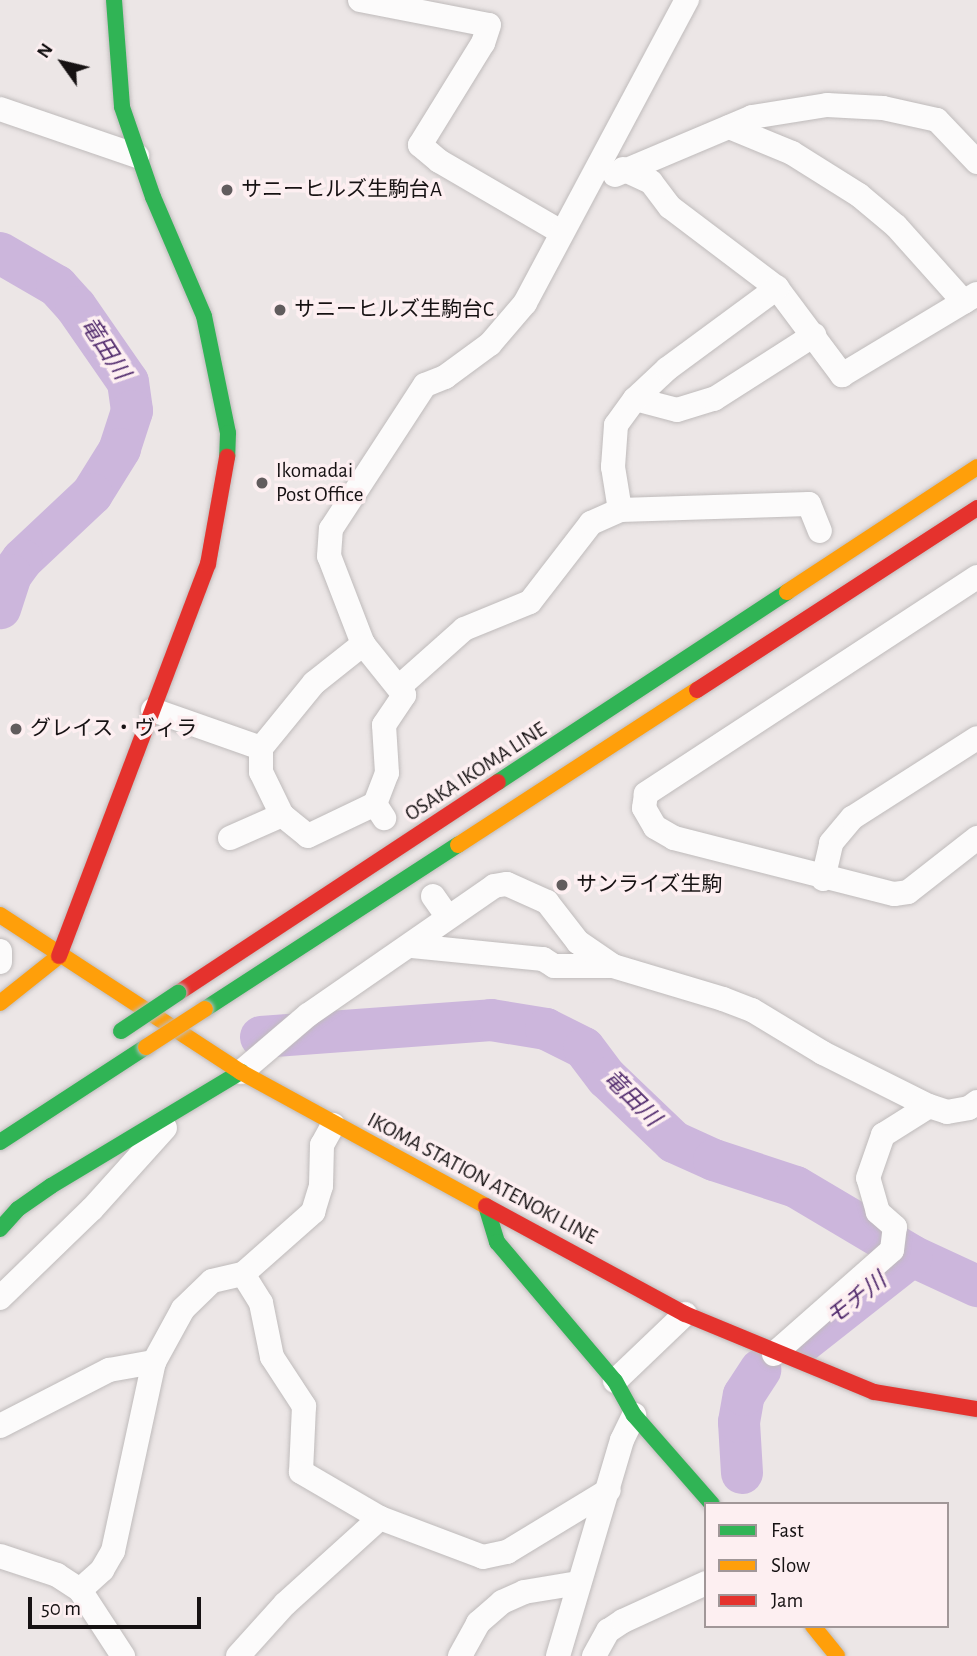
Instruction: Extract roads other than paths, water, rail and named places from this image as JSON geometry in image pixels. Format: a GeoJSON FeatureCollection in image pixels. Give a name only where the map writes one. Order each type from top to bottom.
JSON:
{"type":"FeatureCollection","features":[{"type":"Feature","properties":{"kind":"main road"},"geometry":{"type":"LineString","coordinates":[[0,1003],[59,956],[218,531],[228,433],[204,316],[137,156],[122,107],[114,0]]}},
{"type":"Feature","properties":{"kind":"main road","name":"OSAKA IKOMA LINE"},"geometry":{"type":"LineString","coordinates":[[115,1035],[977,467]]}},
{"type":"Feature","properties":{"kind":"main road"},"geometry":{"type":"LineString","coordinates":[[0,1142],[977,509]]}},
{"type":"Feature","properties":{"kind":"main road","name":"IKOMA STATION ATENOKI LINE"},"geometry":{"type":"LineString","coordinates":[[0,915],[59,956],[241,1072],[333,1125],[685,1314],[774,1354],[874,1392],[977,1409]]}},
{"type":"Feature","properties":{"kind":"main road"},"geometry":{"type":"LineString","coordinates":[[0,1229],[18,1209],[51,1186],[241,1072]]}},
{"type":"Feature","properties":{"kind":"main road"},"geometry":{"type":"LineString","coordinates":[[486,1206],[497,1242],[615,1381],[634,1415],[710,1502]]}},
{"type":"Feature","properties":{"kind":"main road"},"geometry":{"type":"LineString","coordinates":[[815,1628],[837,1656]]}},
{"type":"Feature","properties":{"kind":"street"},"geometry":{"type":"LineString","coordinates":[[360,0],[489,25],[483,43],[421,145],[439,161],[561,232]]}},
{"type":"Feature","properties":{"kind":"street"},"geometry":{"type":"LineString","coordinates":[[363,644],[314,683],[261,748],[261,772],[282,815],[308,836],[380,811],[387,773],[384,725],[404,695],[363,644],[329,556],[331,529],[425,385],[445,377],[490,344],[525,303],[687,0]]}},
{"type":"Feature","properties":{"kind":"street"},"geometry":{"type":"LineString","coordinates":[[580,199],[623,169],[729,127],[775,112],[828,105],[883,108],[937,120],[977,162]]}},
{"type":"Feature","properties":{"kind":"street"},"geometry":{"type":"LineString","coordinates":[[0,109],[137,156]]}},
{"type":"Feature","properties":{"kind":"street"},"geometry":{"type":"LineString","coordinates":[[623,169],[651,182],[670,207],[777,288],[842,375],[848,375],[970,298],[896,226],[859,195],[792,153],[729,127]]}},
{"type":"Feature","properties":{"kind":"street"},"geometry":{"type":"LineString","coordinates":[[620,510],[612,467],[616,425],[635,398],[777,288]]}},
{"type":"Feature","properties":{"kind":"street"},"geometry":{"type":"LineString","coordinates":[[635,398],[677,410],[714,399],[814,335]]}},
{"type":"Feature","properties":{"kind":"street"},"geometry":{"type":"LineString","coordinates":[[399,687],[464,629],[530,602],[591,523],[620,510],[809,504],[820,531]]}},
{"type":"Feature","properties":{"kind":"street"},"geometry":{"type":"LineString","coordinates":[[975,584],[646,794],[644,808],[655,827],[674,838],[823,879],[894,894],[908,892],[977,838]]}},
{"type":"Feature","properties":{"kind":"street"},"geometry":{"type":"LineString","coordinates":[[153,710],[261,748]]}},
{"type":"Feature","properties":{"kind":"street"},"geometry":{"type":"LineString","coordinates":[[823,879],[831,843],[852,818],[977,738]]}},
{"type":"Feature","properties":{"kind":"street"},"geometry":{"type":"LineString","coordinates":[[230,838],[282,815]]}},
{"type":"Feature","properties":{"kind":"street"},"geometry":{"type":"LineString","coordinates":[[241,1072],[307,1015],[412,946],[447,916],[494,886],[507,884],[547,902],[578,942],[613,965],[752,1010],[823,1053],[929,1106],[947,1112],[969,1108],[977,1101]]}},
{"type":"Feature","properties":{"kind":"street"},"geometry":{"type":"LineString","coordinates":[[433,895],[447,916]]}},
{"type":"Feature","properties":{"kind":"street"},"geometry":{"type":"LineString","coordinates":[[412,946],[543,960],[554,966],[613,965]]}},
{"type":"Feature","properties":{"kind":"street"},"geometry":{"type":"LineString","coordinates":[[0,951],[0,962]]}},
{"type":"Feature","properties":{"kind":"street"},"geometry":{"type":"LineString","coordinates":[[774,1354],[892,1250],[895,1227],[872,1200],[868,1178],[871,1163],[883,1135],[929,1106]]}},
{"type":"Feature","properties":{"kind":"street"},"geometry":{"type":"LineString","coordinates":[[0,1297],[101,1200],[181,1108]]}},
{"type":"Feature","properties":{"kind":"street"},"geometry":{"type":"LineString","coordinates":[[80,1590],[102,1570],[113,1550],[154,1362],[183,1309],[212,1280],[243,1274],[313,1212],[321,1186],[322,1144],[333,1125]]}},
{"type":"Feature","properties":{"kind":"street"},"geometry":{"type":"LineString","coordinates":[[243,1274],[261,1303],[272,1357],[304,1406],[301,1472],[380,1518],[483,1557],[507,1552],[609,1490]]}},
{"type":"Feature","properties":{"kind":"street"},"geometry":{"type":"LineString","coordinates":[[615,1381],[685,1314]]}},
{"type":"Feature","properties":{"kind":"street"},"geometry":{"type":"LineString","coordinates":[[0,1426],[109,1370],[154,1362]]}},
{"type":"Feature","properties":{"kind":"street"},"geometry":{"type":"LineString","coordinates":[[558,1656],[634,1415]]}},
{"type":"Feature","properties":{"kind":"street"},"geometry":{"type":"LineString","coordinates":[[340,1494],[349,1544]]}},
{"type":"Feature","properties":{"kind":"street"},"geometry":{"type":"LineString","coordinates":[[238,1656],[349,1544],[380,1518]]}},
{"type":"Feature","properties":{"kind":"street"},"geometry":{"type":"LineString","coordinates":[[0,1556],[57,1575],[80,1590],[123,1656]]}},
{"type":"Feature","properties":{"kind":"street"},"geometry":{"type":"LineString","coordinates":[[460,1656],[478,1623],[502,1602],[524,1592],[579,1583]]}},
{"type":"Feature","properties":{"kind":"street"},"geometry":{"type":"LineString","coordinates":[[594,1656],[608,1631],[623,1621],[704,1584]]}},
{"type":"Feature","properties":{"kind":"waterway","name":"竜田川"},"geometry":{"type":"LineString","coordinates":[[0,253],[57,286],[76,307],[128,382],[132,411],[120,449],[92,494],[22,560],[11,575],[0,608]]}},
{"type":"Feature","properties":{"kind":"waterway","name":"竜田川"},"geometry":{"type":"LineString","coordinates":[[261,1037],[491,1020],[546,1029],[584,1048],[607,1078],[674,1142],[714,1160],[796,1187],[912,1256],[977,1286]]}},
{"type":"Feature","properties":{"kind":"waterway","name":"モチ川"},"geometry":{"type":"LineString","coordinates":[[804,1341],[912,1256]]}},
{"type":"Feature","properties":{"kind":"waterway","name":"モチ川"},"geometry":{"type":"LineString","coordinates":[[742,1473],[739,1422],[744,1395],[760,1370]]}},
{"type":"Feature","properties":{"kind":"place","name":"サニーヒルズ生駒台A"},"geometry":{"type":"Point","coordinates":[227,190]}},
{"type":"Feature","properties":{"kind":"place","name":"サニーヒルズ生駒台C"},"geometry":{"type":"Point","coordinates":[280,310]}},
{"type":"Feature","properties":{"kind":"place","name":"Ikomadai Post Office"},"geometry":{"type":"Point","coordinates":[262,483]}},
{"type":"Feature","properties":{"kind":"place","name":"グレイス・ヴィラ"},"geometry":{"type":"Point","coordinates":[16,729]}},
{"type":"Feature","properties":{"kind":"place","name":"サンライズ生駒"},"geometry":{"type":"Point","coordinates":[562,885]}}]}
